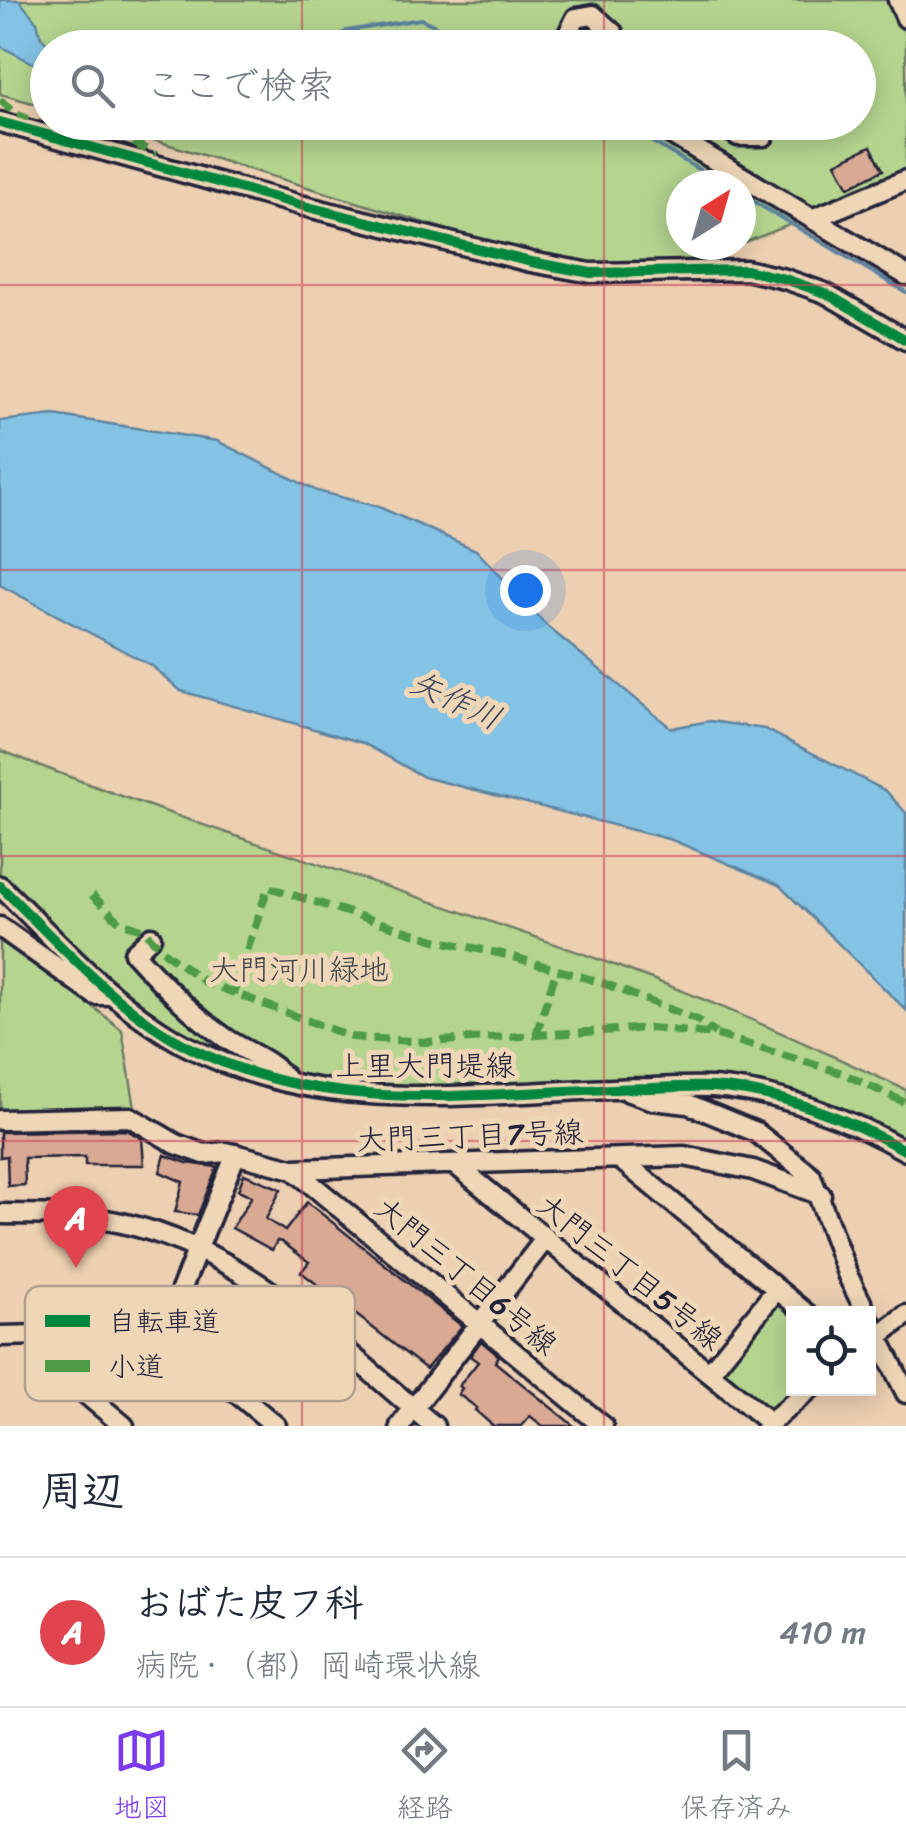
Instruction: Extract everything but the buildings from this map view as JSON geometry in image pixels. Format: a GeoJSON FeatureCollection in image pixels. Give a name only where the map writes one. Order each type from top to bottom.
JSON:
{"type":"FeatureCollection","features":[{"type":"Feature","properties":{"kind":"street"},"geometry":{"type":"LineString","coordinates":[[898,0],[906,18]]}},
{"type":"Feature","properties":{"kind":"street"},"geometry":{"type":"LineString","coordinates":[[570,30],[576,18],[593,15],[610,30]]}},
{"type":"Feature","properties":{"kind":"street"},"geometry":{"type":"LineString","coordinates":[[0,122],[30,130]]}},
{"type":"Feature","properties":{"kind":"street"},"geometry":{"type":"LineString","coordinates":[[65,140],[304,206],[531,262],[591,273],[746,270],[785,278],[825,294],[906,340]]}},
{"type":"Feature","properties":{"kind":"street"},"geometry":{"type":"LineString","coordinates":[[682,140],[906,275]]}},
{"type":"Feature","properties":{"kind":"street"},"geometry":{"type":"LineString","coordinates":[[814,218],[906,180]]}},
{"type":"Feature","properties":{"kind":"street","name":"上里大門堤線"},"geometry":{"type":"LineString","coordinates":[[0,886],[110,991],[182,1043],[288,1084],[362,1095],[430,1096],[712,1087],[791,1102],[852,1124],[906,1151]]}},
{"type":"Feature","properties":{"kind":"street"},"geometry":{"type":"LineString","coordinates":[[0,927],[95,996],[105,996],[110,991]]}},
{"type":"Feature","properties":{"kind":"street"},"geometry":{"type":"LineString","coordinates":[[151,937],[134,953],[165,987],[227,1038],[276,1068],[288,1084]]}},
{"type":"Feature","properties":{"kind":"street"},"geometry":{"type":"LineString","coordinates":[[625,1088],[631,1094],[654,1100],[688,1104],[756,1132],[811,1176],[848,1276],[863,1306]]}},
{"type":"Feature","properties":{"kind":"street","name":"大門三丁目7号線"},"geometry":{"type":"LineString","coordinates":[[0,1120],[130,1117],[176,1144],[204,1154],[236,1154],[293,1169],[684,1156],[753,1170],[820,1196]]}},
{"type":"Feature","properties":{"kind":"street"},"geometry":{"type":"LineString","coordinates":[[183,1286],[236,1154]]}},
{"type":"Feature","properties":{"kind":"street"},"geometry":{"type":"LineString","coordinates":[[620,1158],[797,1306]]}},
{"type":"Feature","properties":{"kind":"street","name":"大門三丁目5号線"},"geometry":{"type":"LineString","coordinates":[[455,1164],[768,1424]]}},
{"type":"Feature","properties":{"kind":"street","name":"大門三丁目6号線"},"geometry":{"type":"LineString","coordinates":[[293,1169],[603,1426]]}},
{"type":"Feature","properties":{"kind":"street"},"geometry":{"type":"LineString","coordinates":[[0,1214],[77,1216],[123,1223],[198,1249],[265,1286]]}},
{"type":"Feature","properties":{"kind":"street"},"geometry":{"type":"LineString","coordinates":[[400,1426],[546,1238]]}},
{"type":"Feature","properties":{"kind":"street"},"geometry":{"type":"LineString","coordinates":[[709,1372],[777,1289]]}},
{"type":"Feature","properties":{"kind":"street"},"geometry":{"type":"LineString","coordinates":[[876,1338],[906,1316]]}},
{"type":"Feature","properties":{"kind":"street"},"geometry":{"type":"LineString","coordinates":[[0,1336],[25,1336]]}},
{"type":"Feature","properties":{"kind":"street"},"geometry":{"type":"LineString","coordinates":[[876,1345],[906,1393]]}},
{"type":"Feature","properties":{"kind":"street"},"geometry":{"type":"LineString","coordinates":[[355,1360],[434,1426]]}},
{"type":"Feature","properties":{"kind":"street"},"geometry":{"type":"LineString","coordinates":[[768,1424],[801,1396]]}},
{"type":"Feature","properties":{"kind":"street"},"geometry":{"type":"LineString","coordinates":[[94,1401],[124,1426]]}},
{"type":"Feature","properties":{"kind":"street"},"geometry":{"type":"LineString","coordinates":[[246,1401],[276,1426]]}},
{"type":"Feature","properties":{"kind":"green space"},"geometry":{"type":"Polygon","coordinates":[[[0,0],[890,0],[906,35],[906,179],[756,238],[756,170],[666,170],[666,260],[693,260],[582,271],[154,140],[876,140],[876,30],[30,30],[30,102],[0,94],[0,0]]]}},
{"type":"Feature","properties":{"kind":"green space","name":"大門河川緑地"},"geometry":{"type":"Polygon","coordinates":[[[0,750],[152,807],[614,965],[762,1024],[906,1090],[906,1144],[694,1079],[374,1089],[305,1080],[218,1053],[146,1012],[99,973],[0,874],[0,750]]]}},
{"type":"Feature","properties":{"kind":"green space"},"geometry":{"type":"Polygon","coordinates":[[[0,932],[122,1030],[136,1114],[0,1114],[0,932]]]}},
{"type":"Feature","properties":{"kind":"green space"},"geometry":{"type":"Polygon","coordinates":[[[780,1298],[787,1306],[787,1396],[768,1411],[718,1373],[780,1298]]]}},
{"type":"Feature","properties":{"kind":"water"},"geometry":{"type":"Polygon","coordinates":[[[0,0],[19,0],[39,30],[30,30],[30,61],[0,46],[0,0]]]}},
{"type":"Feature","properties":{"kind":"water","name":"矢作川"},"geometry":{"type":"Polygon","coordinates":[[[54,415],[217,441],[317,491],[379,507],[476,550],[548,627],[671,728],[710,721],[765,729],[886,791],[906,813],[906,1010],[779,885],[672,840],[424,777],[363,743],[181,691],[152,666],[0,585],[0,421],[54,415]]]}},
{"type":"Feature","properties":{"kind":"waterway"},"geometry":{"type":"LineString","coordinates":[[353,30],[421,19],[444,30]]}},
{"type":"Feature","properties":{"kind":"waterway"},"geometry":{"type":"LineString","coordinates":[[649,140],[700,170]]}},
{"type":"Feature","properties":{"kind":"waterway"},"geometry":{"type":"LineString","coordinates":[[756,203],[906,292]]}},
{"type":"Feature","properties":{"kind":"marked path"},"geometry":{"type":"LineString","coordinates":[[0,100],[28,119]]}},
{"type":"Feature","properties":{"kind":"marked path"},"geometry":{"type":"LineString","coordinates":[[129,140],[156,155]]}},
{"type":"Feature","properties":{"kind":"marked path"},"geometry":{"type":"LineString","coordinates":[[233,994],[268,887],[435,940],[507,955],[603,983],[697,1020],[715,1033]]}},
{"type":"Feature","properties":{"kind":"marked path"},"geometry":{"type":"LineString","coordinates":[[92,895],[120,922],[142,929],[167,954],[205,982],[351,1037],[424,1042],[650,1028],[717,1035],[842,1073],[906,1103]]}},
{"type":"Feature","properties":{"kind":"marked path"},"geometry":{"type":"LineString","coordinates":[[536,1035],[556,971]]}},
{"type":"Feature","properties":{"kind":"cycle path"},"geometry":{"type":"LineString","coordinates":[[0,122],[30,130]]}},
{"type":"Feature","properties":{"kind":"cycle path"},"geometry":{"type":"LineString","coordinates":[[65,140],[304,206],[531,262],[591,273],[746,270],[785,279],[825,293],[906,340]]}},
{"type":"Feature","properties":{"kind":"cycle path"},"geometry":{"type":"LineString","coordinates":[[0,886],[133,1011],[183,1044],[239,1069],[297,1084],[413,1096],[682,1087],[738,1090],[813,1108],[906,1151]]}},
{"type":"Feature","properties":{"kind":"place","name":"おばた皮フ科"},"geometry":{"type":"Point","coordinates":[76,1268]}}]}
